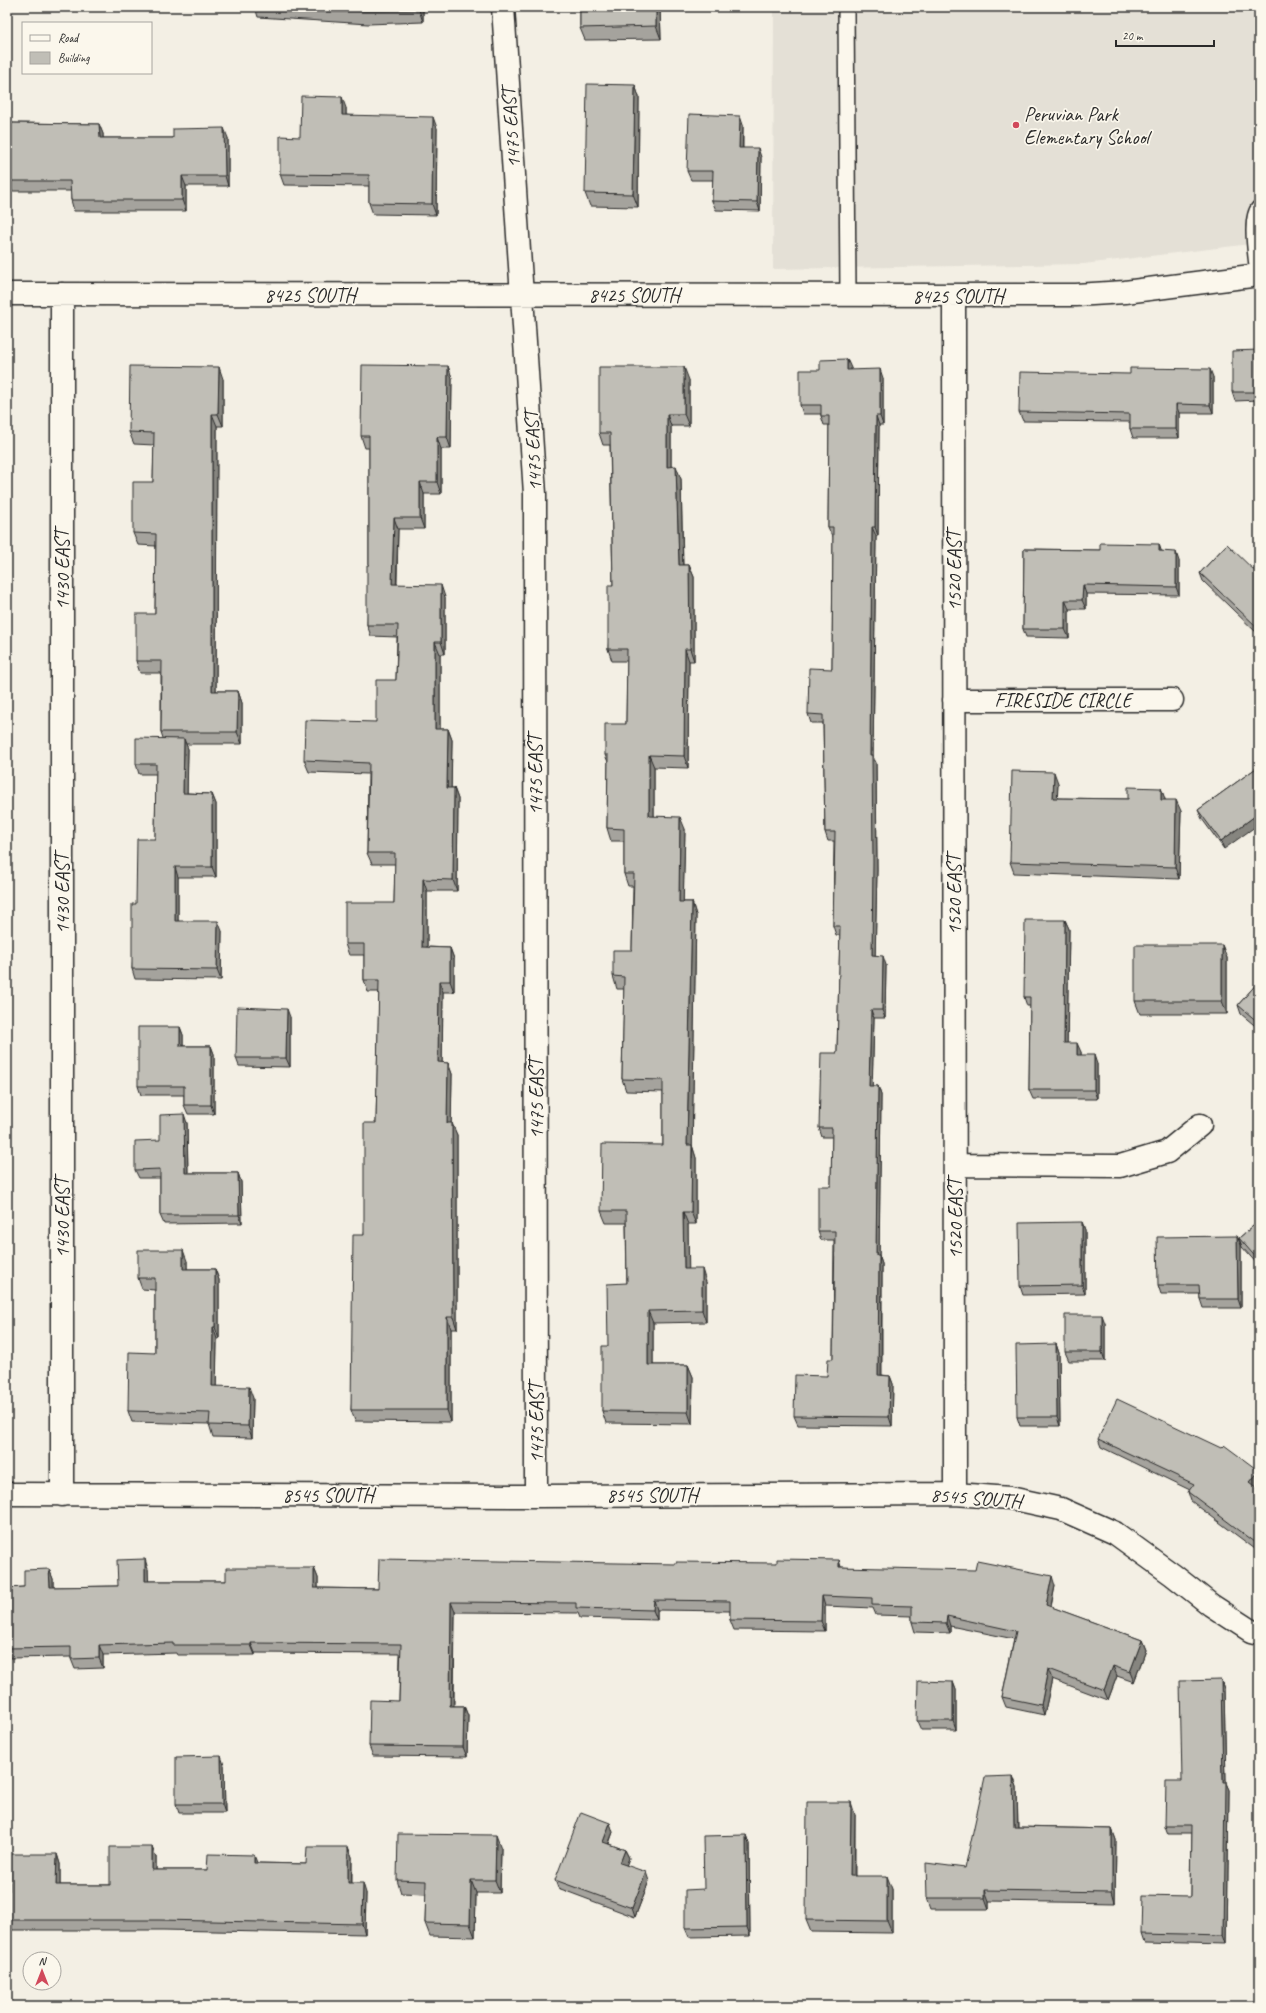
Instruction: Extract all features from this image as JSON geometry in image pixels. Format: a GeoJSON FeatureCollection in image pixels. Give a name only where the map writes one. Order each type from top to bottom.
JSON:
{"type":"FeatureCollection","features":[{"type":"Feature","properties":{"kind":"street","name":"1475 EAST"},"geometry":{"type":"LineString","coordinates":[[503,7],[535,494],[536,1496]]}},
{"type":"Feature","properties":{"kind":"street","name":"8425 SOUTH"},"geometry":{"type":"LineString","coordinates":[[7,294],[1076,295],[1125,292],[1259,275]]}},
{"type":"Feature","properties":{"kind":"street","name":"1430 EAST"},"geometry":{"type":"LineString","coordinates":[[62,294],[62,1495]]}},
{"type":"Feature","properties":{"kind":"street","name":"1520 EAST"},"geometry":{"type":"LineString","coordinates":[[954,296],[955,1494]]}},
{"type":"Feature","properties":{"kind":"street","name":"FIRESIDE CIRCLE"},"geometry":{"type":"LineString","coordinates":[[954,700],[1172,700]]}},
{"type":"Feature","properties":{"kind":"street"},"geometry":{"type":"LineString","coordinates":[[955,1165],[1120,1166],[1167,1152],[1200,1125]]}},
{"type":"Feature","properties":{"kind":"street","name":"8545 SOUTH"},"geometry":{"type":"LineString","coordinates":[[7,1494],[536,1496],[955,1494],[1010,1498],[1061,1509],[1115,1533],[1174,1575],[1211,1605],[1259,1634]]}},
{"type":"Feature","properties":{"kind":"lane"},"geometry":{"type":"LineString","coordinates":[[846,7],[848,295]]}},
{"type":"Feature","properties":{"kind":"lane"},"geometry":{"type":"LineString","coordinates":[[1259,208],[1256,211],[1254,228],[1259,275]]}},
{"type":"Feature","properties":{"kind":"shaded area","name":"Peruvian Park Elementary School"},"geometry":{"type":"Polygon","coordinates":[[[774,7],[1259,7],[1259,243],[1084,264],[773,269],[774,7]]]}},
{"type":"Feature","properties":{"kind":"building"},"geometry":{"type":"Polygon","coordinates":[[[301,7],[419,7],[419,10],[364,11],[301,7]]]}},
{"type":"Feature","properties":{"kind":"building"},"geometry":{"type":"Polygon","coordinates":[[[580,7],[656,7],[656,26],[580,28],[580,7]]]}},
{"type":"Feature","properties":{"kind":"building"},"geometry":{"type":"Polygon","coordinates":[[[587,84],[635,85],[633,194],[585,193],[587,84]]]}},
{"type":"Feature","properties":{"kind":"building"},"geometry":{"type":"Polygon","coordinates":[[[301,96],[342,97],[342,115],[433,117],[432,204],[369,203],[369,175],[280,174],[280,136],[300,137],[301,96]]]}},
{"type":"Feature","properties":{"kind":"building"},"geometry":{"type":"Polygon","coordinates":[[[689,114],[740,116],[739,148],[758,148],[757,202],[712,201],[713,171],[687,171],[689,114]]]}},
{"type":"Feature","properties":{"kind":"building"},"geometry":{"type":"Polygon","coordinates":[[[7,123],[99,124],[100,138],[173,138],[173,129],[224,128],[225,176],[182,176],[182,200],[71,200],[70,181],[7,181],[7,123]]]}},
{"type":"Feature","properties":{"kind":"building"},"geometry":{"type":"Polygon","coordinates":[[[1259,350],[1259,392],[1232,392],[1232,351],[1259,350]]]}},
{"type":"Feature","properties":{"kind":"building"},"geometry":{"type":"Polygon","coordinates":[[[847,359],[847,370],[880,369],[880,416],[876,416],[875,527],[872,527],[870,755],[872,755],[872,955],[883,956],[882,1010],[871,1010],[869,1086],[878,1086],[876,1255],[879,1255],[878,1375],[890,1376],[889,1417],[794,1416],[795,1375],[827,1376],[828,1359],[833,1359],[835,1231],[818,1231],[818,1186],[831,1186],[832,1128],[819,1128],[821,1053],[837,1053],[840,926],[833,926],[835,832],[825,832],[823,715],[808,714],[809,668],[832,669],[833,527],[828,527],[829,416],[821,416],[821,405],[800,405],[800,370],[820,370],[820,360],[847,359]]]}},
{"type":"Feature","properties":{"kind":"building"},"geometry":{"type":"Polygon","coordinates":[[[362,365],[448,366],[447,437],[437,437],[437,482],[420,482],[420,518],[394,518],[392,584],[441,585],[441,642],[435,642],[435,729],[448,729],[447,788],[454,788],[453,880],[423,879],[422,947],[450,948],[450,981],[439,981],[438,1062],[448,1063],[447,1123],[452,1123],[453,1317],[447,1317],[447,1410],[351,1410],[353,1235],[364,1235],[364,1123],[376,1123],[379,980],[364,980],[364,944],[345,944],[345,903],[394,903],[395,853],[367,853],[369,763],[304,760],[305,720],[376,722],[376,680],[396,680],[398,625],[367,625],[367,565],[369,565],[369,436],[361,436],[362,365]]]}},
{"type":"Feature","properties":{"kind":"building"},"geometry":{"type":"Polygon","coordinates":[[[130,366],[219,367],[218,414],[212,414],[212,691],[238,691],[237,732],[161,732],[162,661],[136,661],[136,614],[155,614],[156,534],[133,533],[133,482],[153,482],[154,433],[129,432],[130,366]]]}},
{"type":"Feature","properties":{"kind":"building"},"geometry":{"type":"Polygon","coordinates":[[[599,367],[684,367],[684,414],[667,414],[667,467],[676,466],[679,565],[689,565],[690,649],[685,649],[684,756],[649,755],[649,816],[680,817],[679,902],[692,902],[687,1145],[692,1145],[691,1212],[683,1212],[684,1269],[702,1269],[702,1310],[648,1311],[648,1365],[688,1365],[688,1412],[602,1411],[602,1346],[608,1346],[607,1284],[627,1283],[626,1211],[601,1211],[602,1144],[663,1145],[663,1080],[622,1079],[624,977],[613,976],[613,950],[632,950],[634,874],[624,874],[624,829],[607,828],[608,755],[605,755],[605,724],[626,724],[627,649],[608,649],[608,585],[613,585],[610,433],[599,433],[599,367]]]}},
{"type":"Feature","properties":{"kind":"building"},"geometry":{"type":"Polygon","coordinates":[[[1130,368],[1210,369],[1210,405],[1176,404],[1176,429],[1130,429],[1130,414],[1019,412],[1020,372],[1130,374],[1130,368]]]}},
{"type":"Feature","properties":{"kind":"building"},"geometry":{"type":"Polygon","coordinates":[[[1100,543],[1159,544],[1159,551],[1176,552],[1176,587],[1083,585],[1082,600],[1065,600],[1065,629],[1023,629],[1024,549],[1100,550],[1100,543]]]}},
{"type":"Feature","properties":{"kind":"building"},"geometry":{"type":"Polygon","coordinates":[[[1227,544],[1259,575],[1259,623],[1256,626],[1200,573],[1227,544]]]}},
{"type":"Feature","properties":{"kind":"building"},"geometry":{"type":"Polygon","coordinates":[[[136,738],[184,739],[183,793],[212,794],[212,867],[175,867],[175,921],[218,921],[217,970],[132,969],[132,904],[136,904],[137,839],[155,839],[156,764],[136,764],[136,738]]]}},
{"type":"Feature","properties":{"kind":"building"},"geometry":{"type":"Polygon","coordinates":[[[1259,766],[1259,813],[1221,841],[1198,810],[1259,766]]]}},
{"type":"Feature","properties":{"kind":"building"},"geometry":{"type":"Polygon","coordinates":[[[1012,771],[1054,772],[1053,798],[1128,799],[1128,787],[1161,788],[1161,800],[1176,800],[1175,867],[1010,862],[1012,771]]]}},
{"type":"Feature","properties":{"kind":"building"},"geometry":{"type":"Polygon","coordinates":[[[1025,920],[1065,920],[1064,1043],[1077,1043],[1077,1055],[1094,1055],[1094,1090],[1029,1090],[1030,997],[1024,997],[1025,920]]]}},
{"type":"Feature","properties":{"kind":"building"},"geometry":{"type":"Polygon","coordinates":[[[1135,945],[1222,945],[1222,1001],[1135,1001],[1135,945]]]}},
{"type":"Feature","properties":{"kind":"building"},"geometry":{"type":"Polygon","coordinates":[[[1259,981],[1259,1023],[1238,1005],[1259,981]]]}},
{"type":"Feature","properties":{"kind":"building"},"geometry":{"type":"Polygon","coordinates":[[[237,1007],[287,1009],[286,1058],[236,1058],[237,1007]]]}},
{"type":"Feature","properties":{"kind":"building"},"geometry":{"type":"Polygon","coordinates":[[[138,1027],[180,1027],[180,1046],[211,1046],[211,1105],[184,1105],[184,1086],[138,1086],[138,1027]]]}},
{"type":"Feature","properties":{"kind":"building"},"geometry":{"type":"Polygon","coordinates":[[[184,1114],[185,1173],[238,1173],[239,1215],[160,1215],[160,1169],[135,1170],[135,1141],[160,1140],[160,1115],[184,1114]]]}},
{"type":"Feature","properties":{"kind":"building"},"geometry":{"type":"Polygon","coordinates":[[[1259,1221],[1259,1261],[1239,1238],[1259,1221]]]}},
{"type":"Feature","properties":{"kind":"building"},"geometry":{"type":"Polygon","coordinates":[[[1082,1222],[1082,1285],[1020,1286],[1019,1223],[1082,1222]]]}},
{"type":"Feature","properties":{"kind":"building"},"geometry":{"type":"Polygon","coordinates":[[[1237,1236],[1238,1299],[1200,1299],[1199,1285],[1158,1285],[1157,1237],[1237,1236]]]}},
{"type":"Feature","properties":{"kind":"building"},"geometry":{"type":"Polygon","coordinates":[[[138,1250],[183,1250],[183,1269],[215,1269],[215,1327],[213,1327],[212,1386],[249,1387],[248,1426],[209,1425],[210,1413],[128,1411],[129,1352],[155,1353],[155,1278],[138,1278],[138,1250]]]}},
{"type":"Feature","properties":{"kind":"building"},"geometry":{"type":"Polygon","coordinates":[[[1065,1315],[1102,1315],[1102,1352],[1065,1352],[1065,1315]]]}},
{"type":"Feature","properties":{"kind":"building"},"geometry":{"type":"Polygon","coordinates":[[[1056,1344],[1057,1417],[1017,1417],[1016,1345],[1056,1344]]]}},
{"type":"Feature","properties":{"kind":"building"},"geometry":{"type":"Polygon","coordinates":[[[1117,1399],[1221,1448],[1224,1445],[1259,1471],[1250,1482],[1259,1489],[1259,1545],[1188,1492],[1194,1484],[1098,1439],[1117,1399]]]}},
{"type":"Feature","properties":{"kind":"building"},"geometry":{"type":"Polygon","coordinates":[[[145,1559],[145,1581],[226,1581],[226,1568],[314,1568],[314,1588],[378,1589],[379,1559],[676,1564],[676,1562],[777,1563],[777,1559],[839,1560],[839,1567],[975,1570],[977,1561],[1052,1576],[1046,1605],[1142,1640],[1130,1672],[1113,1666],[1104,1690],[1048,1669],[1041,1705],[1002,1697],[1016,1631],[947,1616],[946,1623],[912,1622],[912,1606],[872,1605],[872,1598],[822,1596],[821,1621],[730,1620],[730,1601],[654,1600],[653,1610],[576,1608],[576,1603],[451,1602],[450,1706],[464,1706],[463,1747],[369,1746],[370,1700],[399,1701],[401,1644],[251,1643],[251,1645],[173,1645],[173,1643],[99,1645],[99,1658],[71,1659],[71,1647],[7,1648],[7,1588],[24,1587],[24,1570],[49,1569],[50,1587],[118,1586],[117,1560],[145,1559]]]}},
{"type":"Feature","properties":{"kind":"building"},"geometry":{"type":"Polygon","coordinates":[[[1221,1680],[1223,1782],[1226,1782],[1224,1936],[1141,1934],[1142,1896],[1190,1897],[1191,1826],[1165,1826],[1166,1781],[1182,1781],[1180,1681],[1221,1680]]]}},
{"type":"Feature","properties":{"kind":"building"},"geometry":{"type":"Polygon","coordinates":[[[918,1681],[953,1682],[953,1721],[917,1721],[918,1681]]]}},
{"type":"Feature","properties":{"kind":"building"},"geometry":{"type":"Polygon","coordinates":[[[221,1756],[222,1804],[176,1804],[176,1757],[221,1756]]]}},
{"type":"Feature","properties":{"kind":"building"},"geometry":{"type":"Polygon","coordinates":[[[1013,1776],[1014,1827],[1112,1829],[1112,1892],[985,1890],[985,1898],[927,1898],[926,1863],[965,1868],[985,1777],[1013,1776]]]}},
{"type":"Feature","properties":{"kind":"building"},"geometry":{"type":"Polygon","coordinates":[[[807,1802],[851,1802],[850,1876],[887,1876],[887,1921],[806,1920],[807,1802]]]}},
{"type":"Feature","properties":{"kind":"building"},"geometry":{"type":"Polygon","coordinates":[[[581,1812],[610,1823],[603,1842],[625,1850],[620,1863],[646,1872],[632,1908],[555,1880],[581,1812]]]}},
{"type":"Feature","properties":{"kind":"building"},"geometry":{"type":"Polygon","coordinates":[[[398,1834],[496,1835],[495,1880],[471,1880],[470,1924],[425,1923],[426,1881],[397,1880],[398,1834]]]}},
{"type":"Feature","properties":{"kind":"building"},"geometry":{"type":"Polygon","coordinates":[[[746,1835],[747,1927],[685,1928],[685,1890],[704,1889],[703,1836],[746,1835]]]}},
{"type":"Feature","properties":{"kind":"building"},"geometry":{"type":"Polygon","coordinates":[[[110,1847],[152,1847],[152,1870],[207,1870],[208,1854],[254,1855],[254,1863],[306,1864],[307,1847],[348,1847],[348,1883],[363,1883],[362,1924],[159,1920],[7,1920],[7,1891],[9,1891],[10,1854],[57,1854],[56,1885],[110,1885],[110,1847]]]}},
{"type":"Feature","properties":{"kind":"place","name":"Peruvian Park Elementary School"},"geometry":{"type":"Point","coordinates":[1016,125]}}]}
